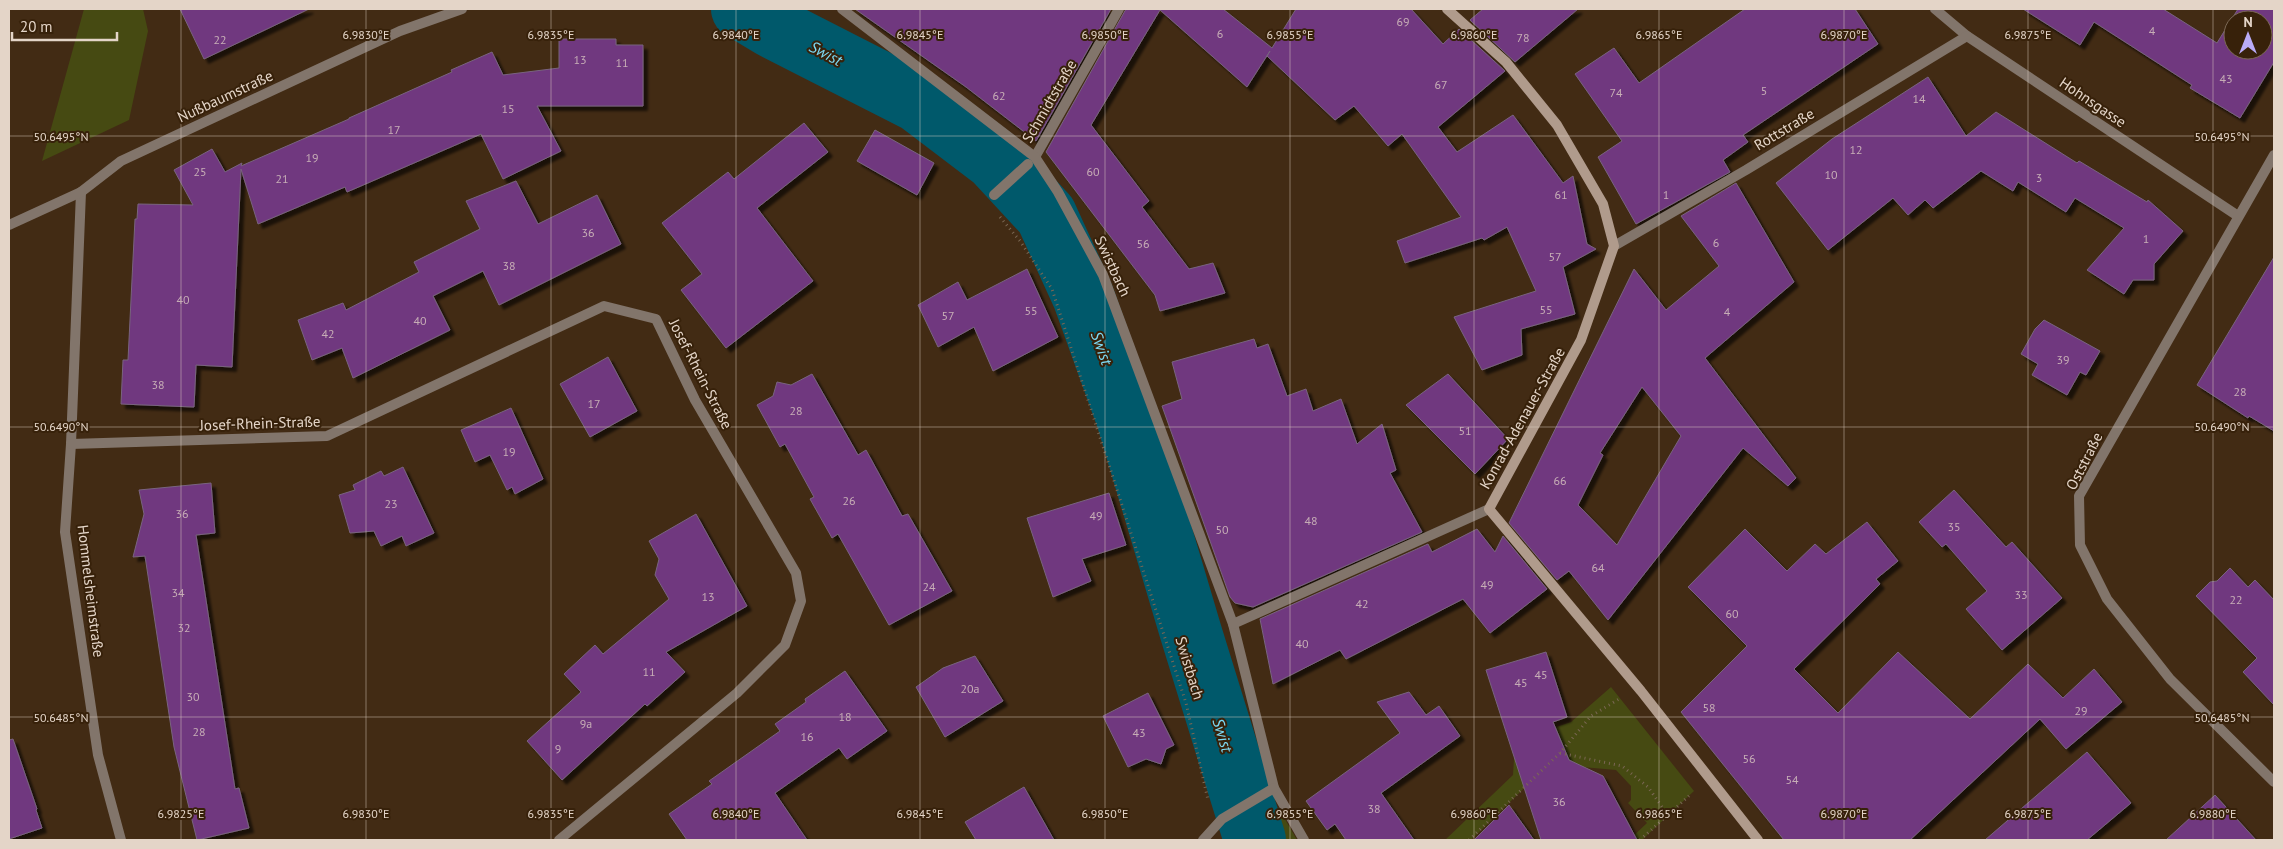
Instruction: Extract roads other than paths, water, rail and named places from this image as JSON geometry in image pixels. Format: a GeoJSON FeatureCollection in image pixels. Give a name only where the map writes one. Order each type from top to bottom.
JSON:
{"type":"FeatureCollection","features":[{"type":"Feature","properties":{"kind":"main road"},"geometry":{"type":"LineString","coordinates":[[1448,9],[1506,62],[1557,126],[1603,204],[1614,246]]}},
{"type":"Feature","properties":{"kind":"main road","name":"Konrad-Adenauer-Straße"},"geometry":{"type":"LineString","coordinates":[[1614,246],[1581,340],[1489,510],[1641,691],[1758,840]]}},
{"type":"Feature","properties":{"kind":"street","name":"Nußbaumstraße"},"geometry":{"type":"LineString","coordinates":[[9,225],[81,192],[121,161],[400,31],[462,9]]}},
{"type":"Feature","properties":{"kind":"street","name":"Swistbach"},"geometry":{"type":"LineString","coordinates":[[842,9],[1031,161],[1058,192],[1103,275],[1233,624],[1274,788],[1304,840]]}},
{"type":"Feature","properties":{"kind":"street","name":"Schmidtstraße"},"geometry":{"type":"LineString","coordinates":[[994,195],[1031,161],[1119,9]]}},
{"type":"Feature","properties":{"kind":"street","name":"Hohnsgasse"},"geometry":{"type":"LineString","coordinates":[[1935,9],[1967,36],[2238,216]]}},
{"type":"Feature","properties":{"kind":"street","name":"Rottstraße"},"geometry":{"type":"LineString","coordinates":[[1614,246],[1746,170],[1967,36]]}},
{"type":"Feature","properties":{"kind":"street","name":"Oststraße"},"geometry":{"type":"LineString","coordinates":[[2274,155],[2079,496],[2080,545],[2107,599],[2170,678],[2274,782]]}},
{"type":"Feature","properties":{"kind":"street","name":"Hommelsheimstraße"},"geometry":{"type":"LineString","coordinates":[[81,192],[66,532],[98,755],[121,840]]}},
{"type":"Feature","properties":{"kind":"street","name":"Josef-Rhein-Straße"},"geometry":{"type":"LineString","coordinates":[[71,444],[327,436],[604,306],[656,320],[694,400],[796,573],[800,601],[785,645],[737,693],[559,840]]}},
{"type":"Feature","properties":{"kind":"street"},"geometry":{"type":"LineString","coordinates":[[1233,624],[1489,510]]}},
{"type":"Feature","properties":{"kind":"street"},"geometry":{"type":"LineString","coordinates":[[1203,840],[1222,819],[1274,788]]}},
{"type":"Feature","properties":{"kind":"waterway","name":"Swist"},"geometry":{"type":"LineString","coordinates":[[742,9],[772,27],[919,102],[994,159],[1046,215],[1083,296],[1127,418],[1255,840]]}}]}
